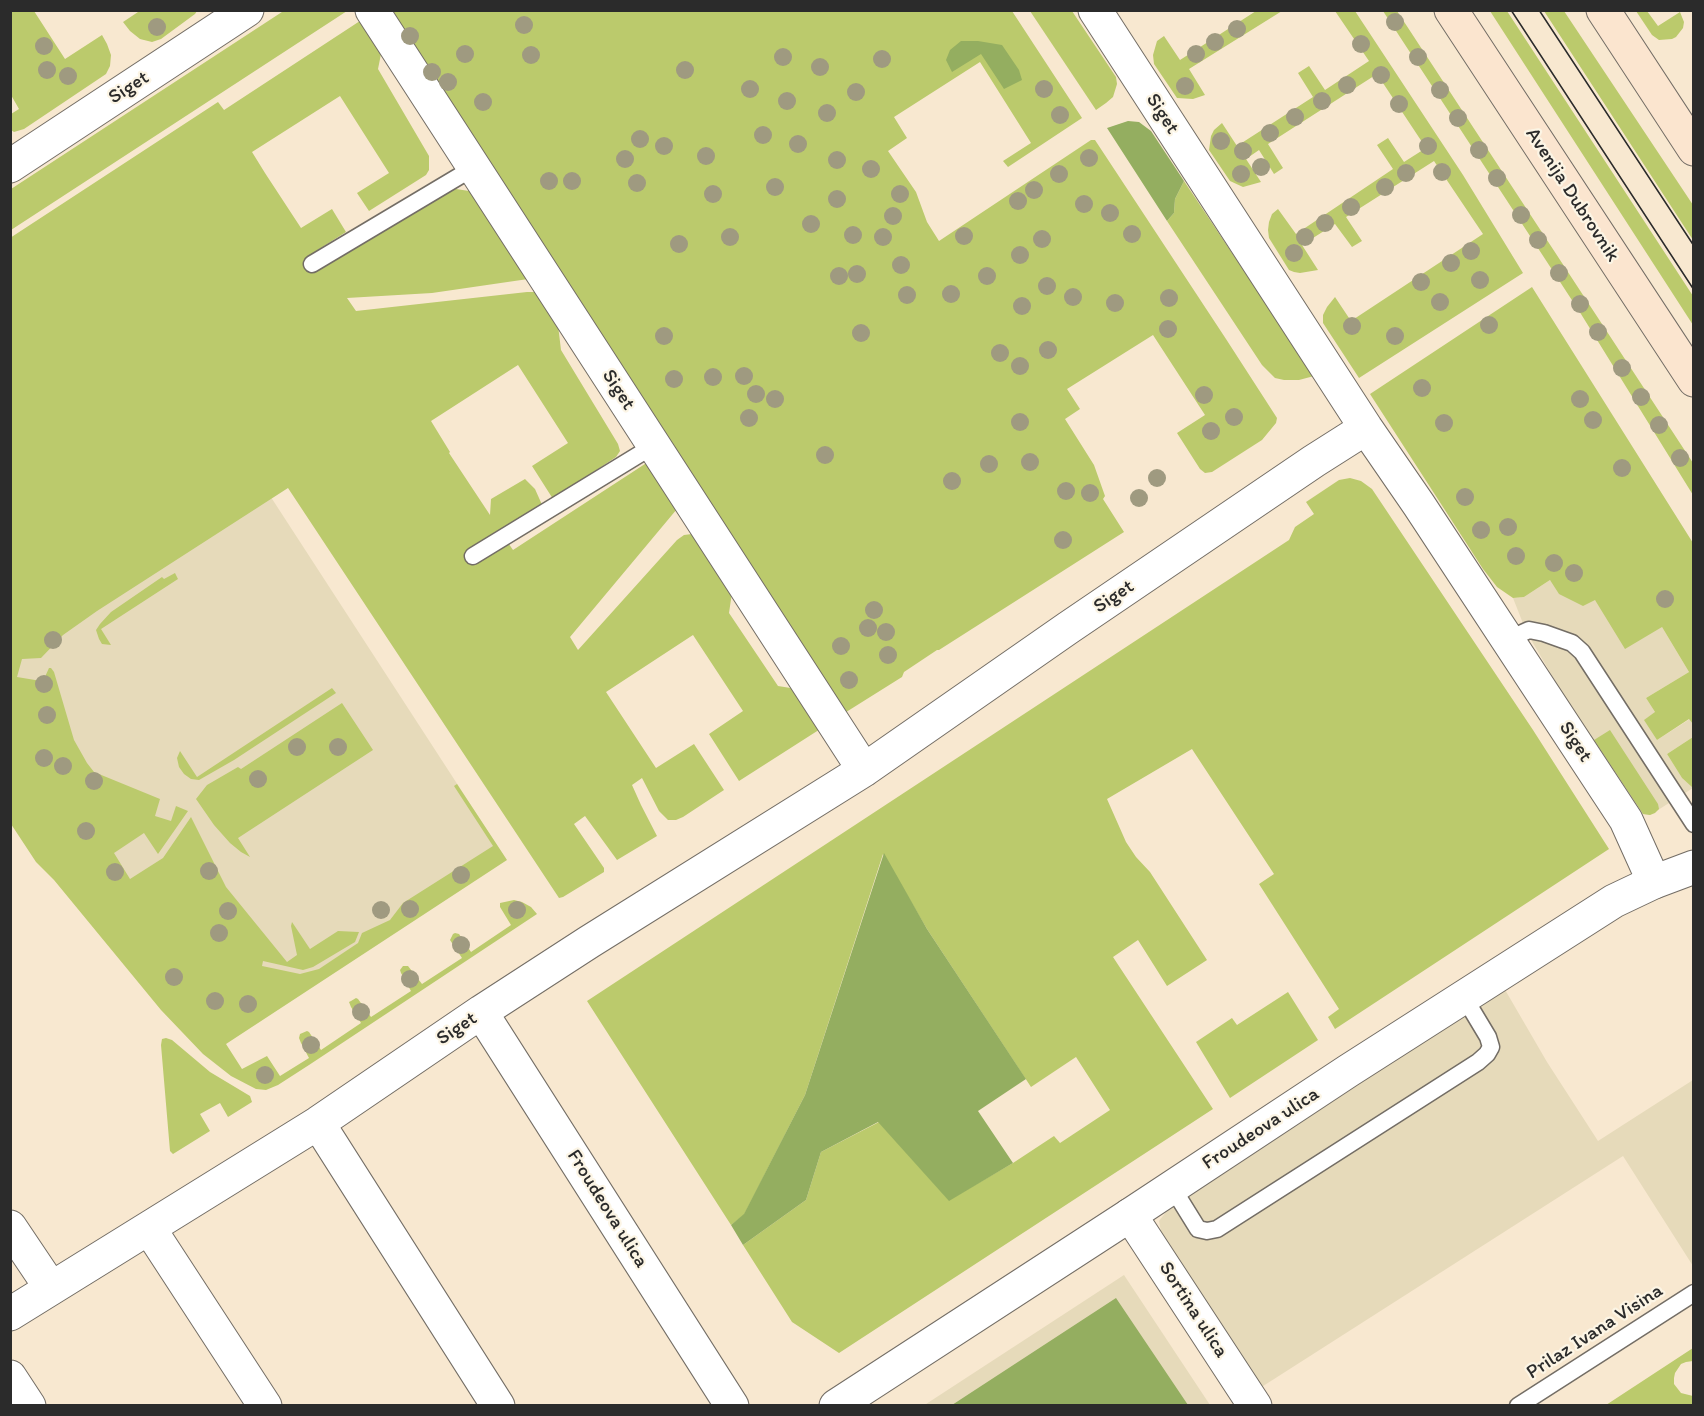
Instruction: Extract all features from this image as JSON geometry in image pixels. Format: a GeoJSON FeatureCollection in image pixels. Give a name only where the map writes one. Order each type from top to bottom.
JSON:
{"type":"FeatureCollection","features":[{"type":"Feature","properties":{"kind":"main road","name":"Avenija Dubrovnik"},"geometry":{"type":"LineString","coordinates":[[1451,10],[1694,380]]}},
{"type":"Feature","properties":{"kind":"main road"},"geometry":{"type":"LineString","coordinates":[[1603,10],[1694,149]]}},
{"type":"Feature","properties":{"kind":"street","name":"Siget"},"geometry":{"type":"LineString","coordinates":[[10,166],[247,10]]}},
{"type":"Feature","properties":{"kind":"street","name":"Siget"},"geometry":{"type":"LineString","coordinates":[[372,10],[864,770]]}},
{"type":"Feature","properties":{"kind":"street","name":"Siget"},"geometry":{"type":"LineString","coordinates":[[1095,10],[1366,428],[1626,820],[1654,882]]}},
{"type":"Feature","properties":{"kind":"street","name":"Siget"},"geometry":{"type":"LineString","coordinates":[[10,1314],[318,1123],[584,945],[864,770],[1314,461],[1366,428]]}},
{"type":"Feature","properties":{"kind":"street","name":"Froudeova ulica"},"geometry":{"type":"LineString","coordinates":[[836,1406],[1614,901],[1654,882],[1694,867]]}},
{"type":"Feature","properties":{"kind":"street","name":"Froudeova ulica"},"geometry":{"type":"LineString","coordinates":[[481,1012],[732,1406]]}},
{"type":"Feature","properties":{"kind":"street"},"geometry":{"type":"LineString","coordinates":[[318,1123],[498,1406]]}},
{"type":"Feature","properties":{"kind":"street","name":"Sortina ulica"},"geometry":{"type":"LineString","coordinates":[[1130,1215],[1255,1406]]}},
{"type":"Feature","properties":{"kind":"street"},"geometry":{"type":"LineString","coordinates":[[10,1227],[51,1288]]}},
{"type":"Feature","properties":{"kind":"street"},"geometry":{"type":"LineString","coordinates":[[149,1227],[265,1406]]}},
{"type":"Feature","properties":{"kind":"street"},"geometry":{"type":"LineString","coordinates":[[10,1377],[29,1406]]}},
{"type":"Feature","properties":{"kind":"lane"},"geometry":{"type":"LineString","coordinates":[[312,264],[473,168]]}},
{"type":"Feature","properties":{"kind":"lane"},"geometry":{"type":"LineString","coordinates":[[473,556],[653,446]]}},
{"type":"Feature","properties":{"kind":"lane"},"geometry":{"type":"LineString","coordinates":[[1507,640],[1529,630],[1572,643],[1582,652],[1694,824]]}},
{"type":"Feature","properties":{"kind":"lane"},"geometry":{"type":"LineString","coordinates":[[1172,1187],[1198,1229],[1207,1231],[1217,1229],[1478,1062],[1491,1047],[1488,1037],[1464,997]]}},
{"type":"Feature","properties":{"kind":"lane","name":"Prilaz Ivana Visina"},"geometry":{"type":"LineString","coordinates":[[1518,1406],[1694,1293]]}},
{"type":"Feature","properties":{"kind":"shaded area"},"geometry":{"type":"Polygon","coordinates":[[[265,488],[504,856],[207,1051],[11,754],[10,657],[265,488]]]}},
{"type":"Feature","properties":{"kind":"shaded area"},"geometry":{"type":"Polygon","coordinates":[[[1550,580],[1662,627],[1689,672],[1646,698],[1655,712],[1657,740],[1690,719],[1693,724],[1693,737],[1667,754],[1682,778],[1693,788],[1650,815],[1643,814],[1558,686],[1526,631],[1513,598],[1524,597],[1550,580]]]}},
{"type":"Feature","properties":{"kind":"shaded area"},"geometry":{"type":"Polygon","coordinates":[[[1504,988],[1547,1062],[1598,1141],[1693,1080],[1693,1266],[1623,1156],[1260,1388],[1162,1237],[1159,1221],[1166,1212],[1504,988]]]}},
{"type":"Feature","properties":{"kind":"shaded area"},"geometry":{"type":"Polygon","coordinates":[[[1124,1275],[1210,1405],[923,1406],[1124,1275]]]}},
{"type":"Feature","properties":{"kind":"green space"},"geometry":{"type":"Polygon","coordinates":[[[141,10],[197,11],[161,39],[152,42],[140,39],[123,22],[141,10]]]}},
{"type":"Feature","properties":{"kind":"green space"},"geometry":{"type":"Polygon","coordinates":[[[285,10],[347,11],[11,230],[11,189],[285,10]]]}},
{"type":"Feature","properties":{"kind":"green space"},"geometry":{"type":"Polygon","coordinates":[[[11,11],[34,11],[65,59],[102,35],[111,55],[110,66],[106,74],[24,129],[14,132],[11,130],[11,114],[19,109],[11,95],[11,11]]]}},
{"type":"Feature","properties":{"kind":"green space"},"geometry":{"type":"Polygon","coordinates":[[[381,11],[1012,11],[1082,118],[1008,167],[1003,161],[1031,143],[980,62],[894,117],[907,138],[888,151],[916,192],[927,222],[939,241],[1091,140],[1095,140],[1277,418],[1276,423],[1262,440],[1212,472],[1205,473],[1200,469],[1177,433],[1205,415],[1153,335],[1067,389],[1080,409],[1065,419],[1094,465],[1105,496],[1103,499],[1124,532],[937,650],[904,672],[902,677],[843,714],[381,11]]]}},
{"type":"Feature","properties":{"kind":"green space"},"geometry":{"type":"Polygon","coordinates":[[[1030,11],[1072,11],[1116,77],[1117,84],[1113,97],[1096,110],[1030,11]]]}},
{"type":"Feature","properties":{"kind":"green space"},"geometry":{"type":"Polygon","coordinates":[[[1256,11],[1282,11],[1189,69],[1205,95],[1193,99],[1177,98],[1154,64],[1153,55],[1157,41],[1164,36],[1180,60],[1256,11]]]}},
{"type":"Feature","properties":{"kind":"green space"},"geometry":{"type":"Polygon","coordinates":[[[1335,11],[1355,11],[1463,175],[1523,273],[1359,378],[1323,323],[1323,315],[1335,297],[1351,321],[1483,234],[1434,161],[1346,217],[1362,241],[1352,247],[1335,224],[1302,245],[1318,270],[1300,273],[1289,270],[1269,238],[1269,222],[1272,214],[1278,209],[1296,234],[1393,169],[1377,145],[1388,138],[1404,162],[1426,148],[1377,74],[1268,144],[1283,168],[1274,174],[1259,150],[1246,159],[1261,182],[1243,187],[1230,181],[1209,150],[1211,136],[1222,123],[1237,146],[1313,97],[1298,73],[1309,66],[1325,90],[1369,61],[1335,11]]]}},
{"type":"Feature","properties":{"kind":"green space"},"geometry":{"type":"Polygon","coordinates":[[[1383,11],[1397,11],[1693,463],[1693,495],[1581,314],[1383,11]]]}},
{"type":"Feature","properties":{"kind":"green space"},"geometry":{"type":"Polygon","coordinates":[[[1490,11],[1507,11],[1693,296],[1693,325],[1490,11]]]}},
{"type":"Feature","properties":{"kind":"green space"},"geometry":{"type":"Polygon","coordinates":[[[1544,11],[1564,11],[1693,205],[1693,240],[1544,11]]]}},
{"type":"Feature","properties":{"kind":"green space"},"geometry":{"type":"Polygon","coordinates":[[[1636,11],[1647,11],[1658,26],[1680,12],[1684,22],[1683,28],[1672,39],[1659,40],[1652,35],[1636,11]]]}},
{"type":"Feature","properties":{"kind":"green space"},"geometry":{"type":"Polygon","coordinates":[[[366,17],[383,44],[378,69],[429,156],[429,170],[426,175],[369,211],[357,193],[389,173],[340,96],[252,152],[265,173],[301,228],[332,209],[346,232],[316,251],[326,266],[445,191],[456,189],[469,191],[482,198],[535,278],[432,293],[347,298],[356,311],[540,292],[557,317],[561,350],[618,444],[620,451],[616,457],[553,499],[532,466],[568,443],[518,365],[431,421],[490,515],[491,499],[525,479],[535,489],[543,507],[502,534],[513,550],[648,462],[682,503],[570,637],[578,650],[677,540],[684,535],[692,534],[733,586],[729,613],[778,686],[803,690],[825,726],[739,781],[709,734],[743,711],[693,635],[606,692],[656,768],[694,744],[724,790],[683,817],[668,820],[659,811],[642,778],[632,785],[657,836],[617,860],[585,816],[574,824],[604,868],[604,872],[559,898],[288,488],[97,611],[63,635],[41,658],[22,659],[17,677],[41,681],[49,668],[54,672],[74,740],[94,772],[160,799],[155,816],[171,821],[176,806],[188,811],[158,854],[144,833],[114,853],[130,879],[163,858],[191,817],[226,887],[287,962],[297,955],[292,922],[310,949],[338,931],[359,932],[355,942],[313,967],[303,970],[263,961],[262,966],[300,974],[319,969],[358,943],[362,933],[390,920],[403,903],[493,846],[454,786],[457,784],[507,860],[226,1044],[242,1069],[267,1056],[280,1076],[309,1058],[299,1038],[300,1034],[309,1032],[321,1050],[361,1023],[349,1002],[358,999],[371,1017],[411,991],[400,970],[403,966],[408,966],[422,984],[462,958],[450,940],[453,934],[459,934],[471,952],[511,925],[500,903],[514,900],[522,902],[537,914],[309,1065],[266,1090],[256,1089],[231,1076],[203,1054],[161,1010],[54,880],[36,862],[11,824],[10,238],[218,102],[224,110],[366,17]]]}},
{"type":"Feature","properties":{"kind":"green space"},"geometry":{"type":"Polygon","coordinates":[[[961,41],[1002,45],[1019,70],[1022,80],[1004,89],[981,54],[952,72],[946,60],[950,50],[961,41]]]}},
{"type":"Feature","properties":{"kind":"green space"},"geometry":{"type":"Polygon","coordinates":[[[1128,121],[1139,122],[1151,131],[1184,181],[1175,199],[1174,213],[1167,221],[1107,128],[1128,121]]]}},
{"type":"Feature","properties":{"kind":"green space"},"geometry":{"type":"Polygon","coordinates":[[[1184,181],[1314,376],[1299,380],[1284,380],[1275,378],[1262,365],[1167,221],[1174,213],[1175,199],[1184,181]]]}},
{"type":"Feature","properties":{"kind":"green space"},"geometry":{"type":"Polygon","coordinates":[[[1532,287],[1693,543],[1693,724],[1689,719],[1657,740],[1644,720],[1655,712],[1646,698],[1689,672],[1662,627],[1625,649],[1595,600],[1583,606],[1559,594],[1550,580],[1524,597],[1513,598],[1497,587],[1483,569],[1370,394],[1532,287]]]}},
{"type":"Feature","properties":{"kind":"green space"},"geometry":{"type":"Polygon","coordinates":[[[1350,478],[1361,481],[1372,489],[1533,730],[1609,849],[1335,1029],[1328,1017],[1339,1009],[1259,884],[1274,874],[1192,749],[1107,799],[1126,842],[1150,872],[1207,960],[1167,986],[1138,940],[1113,957],[1213,1109],[839,1353],[792,1322],[743,1245],[806,1200],[821,1152],[879,1122],[949,1200],[1054,1136],[1060,1143],[1110,1110],[1076,1057],[1031,1087],[927,929],[883,854],[805,1095],[744,1215],[731,1225],[587,1001],[1289,540],[1295,527],[1314,514],[1306,502],[1339,480],[1350,478]]]}},
{"type":"Feature","properties":{"kind":"green space"},"geometry":{"type":"Polygon","coordinates":[[[175,573],[178,579],[101,629],[111,645],[102,644],[96,630],[111,612],[162,577],[164,579],[175,573]]]}},
{"type":"Feature","properties":{"kind":"green space"},"geometry":{"type":"Polygon","coordinates":[[[332,688],[336,693],[234,760],[199,780],[191,779],[179,767],[177,758],[180,751],[197,777],[332,688]]]}},
{"type":"Feature","properties":{"kind":"green space"},"geometry":{"type":"Polygon","coordinates":[[[342,703],[373,750],[238,838],[250,857],[241,852],[214,825],[196,799],[207,785],[238,767],[241,769],[342,703]]]}},
{"type":"Feature","properties":{"kind":"green space"},"geometry":{"type":"Polygon","coordinates":[[[1610,730],[1658,804],[1659,809],[1655,813],[1643,814],[1594,740],[1610,730]]]}},
{"type":"Feature","properties":{"kind":"green space"},"geometry":{"type":"Polygon","coordinates":[[[1693,737],[1693,788],[1682,778],[1667,754],[1693,737]]]}},
{"type":"Feature","properties":{"kind":"green space"},"geometry":{"type":"Polygon","coordinates":[[[884,853],[927,929],[1026,1079],[978,1111],[1013,1163],[949,1201],[878,1122],[821,1152],[806,1200],[743,1245],[731,1225],[744,1214],[805,1095],[884,853]]]}},
{"type":"Feature","properties":{"kind":"green space"},"geometry":{"type":"Polygon","coordinates":[[[1288,992],[1318,1040],[1230,1098],[1196,1042],[1232,1018],[1237,1025],[1288,992]]]}},
{"type":"Feature","properties":{"kind":"green space"},"geometry":{"type":"Polygon","coordinates":[[[162,1039],[172,1040],[210,1072],[250,1096],[252,1102],[228,1117],[220,1103],[200,1114],[210,1131],[173,1154],[170,1151],[161,1045],[162,1039]]]}},
{"type":"Feature","properties":{"kind":"green space"},"geometry":{"type":"Polygon","coordinates":[[[1116,1298],[1188,1405],[952,1405],[1116,1298]]]}},
{"type":"Feature","properties":{"kind":"green space"},"geometry":{"type":"Polygon","coordinates":[[[1693,1348],[1693,1361],[1681,1364],[1675,1373],[1674,1384],[1681,1393],[1693,1396],[1693,1405],[1606,1405],[1693,1348]]]}},
{"type":"Feature","properties":{"kind":"tram line"},"geometry":{"type":"LineString","coordinates":[[1511,10],[1694,290]]}},
{"type":"Feature","properties":{"kind":"tram line"},"geometry":{"type":"LineString","coordinates":[[1539,10],[1694,246]]}}]}
